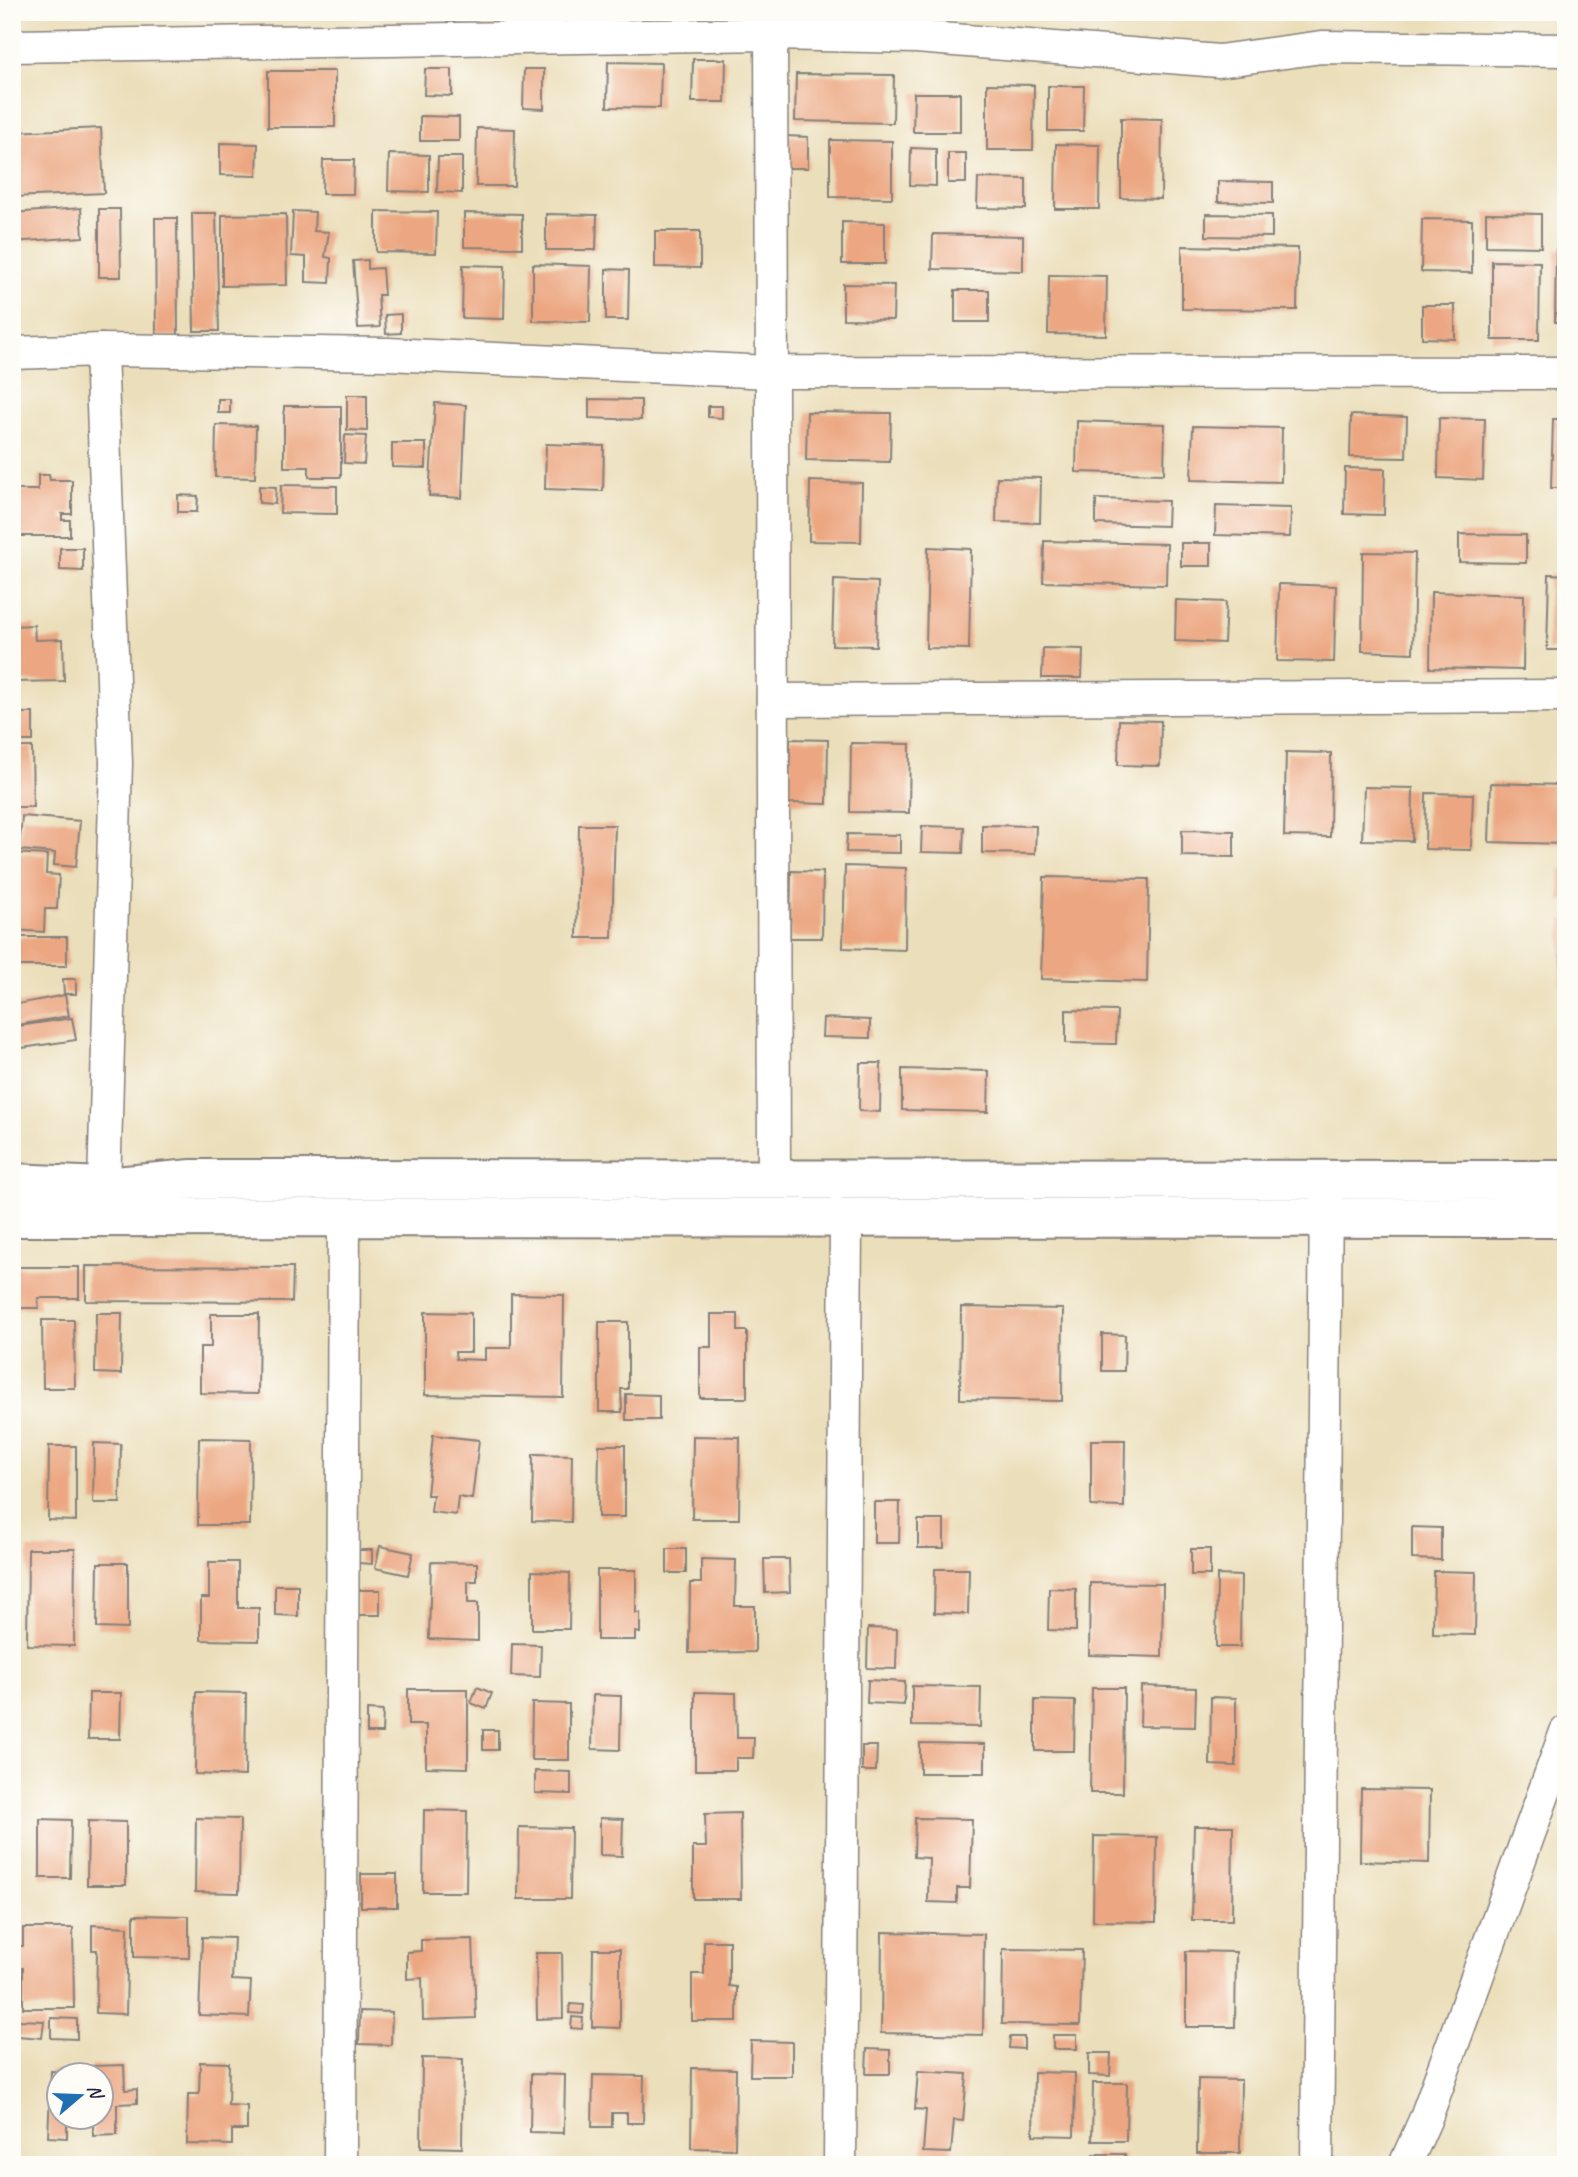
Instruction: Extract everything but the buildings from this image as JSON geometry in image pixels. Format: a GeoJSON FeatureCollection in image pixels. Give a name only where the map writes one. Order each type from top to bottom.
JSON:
{"type":"FeatureCollection","features":[{"type":"Feature","properties":{"kind":"main road"},"geometry":{"type":"LineString","coordinates":[[12,1183],[104,1187],[192,1179],[1566,1180]]}},
{"type":"Feature","properties":{"kind":"main road"},"geometry":{"type":"LineString","coordinates":[[12,1217],[846,1220],[1566,1218]]}},
{"type":"Feature","properties":{"kind":"street"},"geometry":{"type":"LineString","coordinates":[[771,23],[774,1179]]}},
{"type":"Feature","properties":{"kind":"street"},"geometry":{"type":"LineString","coordinates":[[12,46],[771,23],[1219,61],[1322,47],[1566,50]]}},
{"type":"Feature","properties":{"kind":"street"},"geometry":{"type":"LineString","coordinates":[[101,350],[116,763],[104,1187]]}},
{"type":"Feature","properties":{"kind":"street"},"geometry":{"type":"LineString","coordinates":[[12,353],[101,350],[388,354],[770,372],[1566,373]]}},
{"type":"Feature","properties":{"kind":"street"},"geometry":{"type":"LineString","coordinates":[[774,700],[1566,696]]}},
{"type":"Feature","properties":{"kind":"street"},"geometry":{"type":"LineString","coordinates":[[1317,2165],[1326,1179]]}},
{"type":"Feature","properties":{"kind":"street"},"geometry":{"type":"LineString","coordinates":[[340,2165],[344,1217]]}},
{"type":"Feature","properties":{"kind":"street"},"geometry":{"type":"LineString","coordinates":[[840,2165],[846,1220]]}},
{"type":"Feature","properties":{"kind":"street"},"geometry":{"type":"LineString","coordinates":[[1405,2165],[1425,2120],[1566,1732]]}}]}
